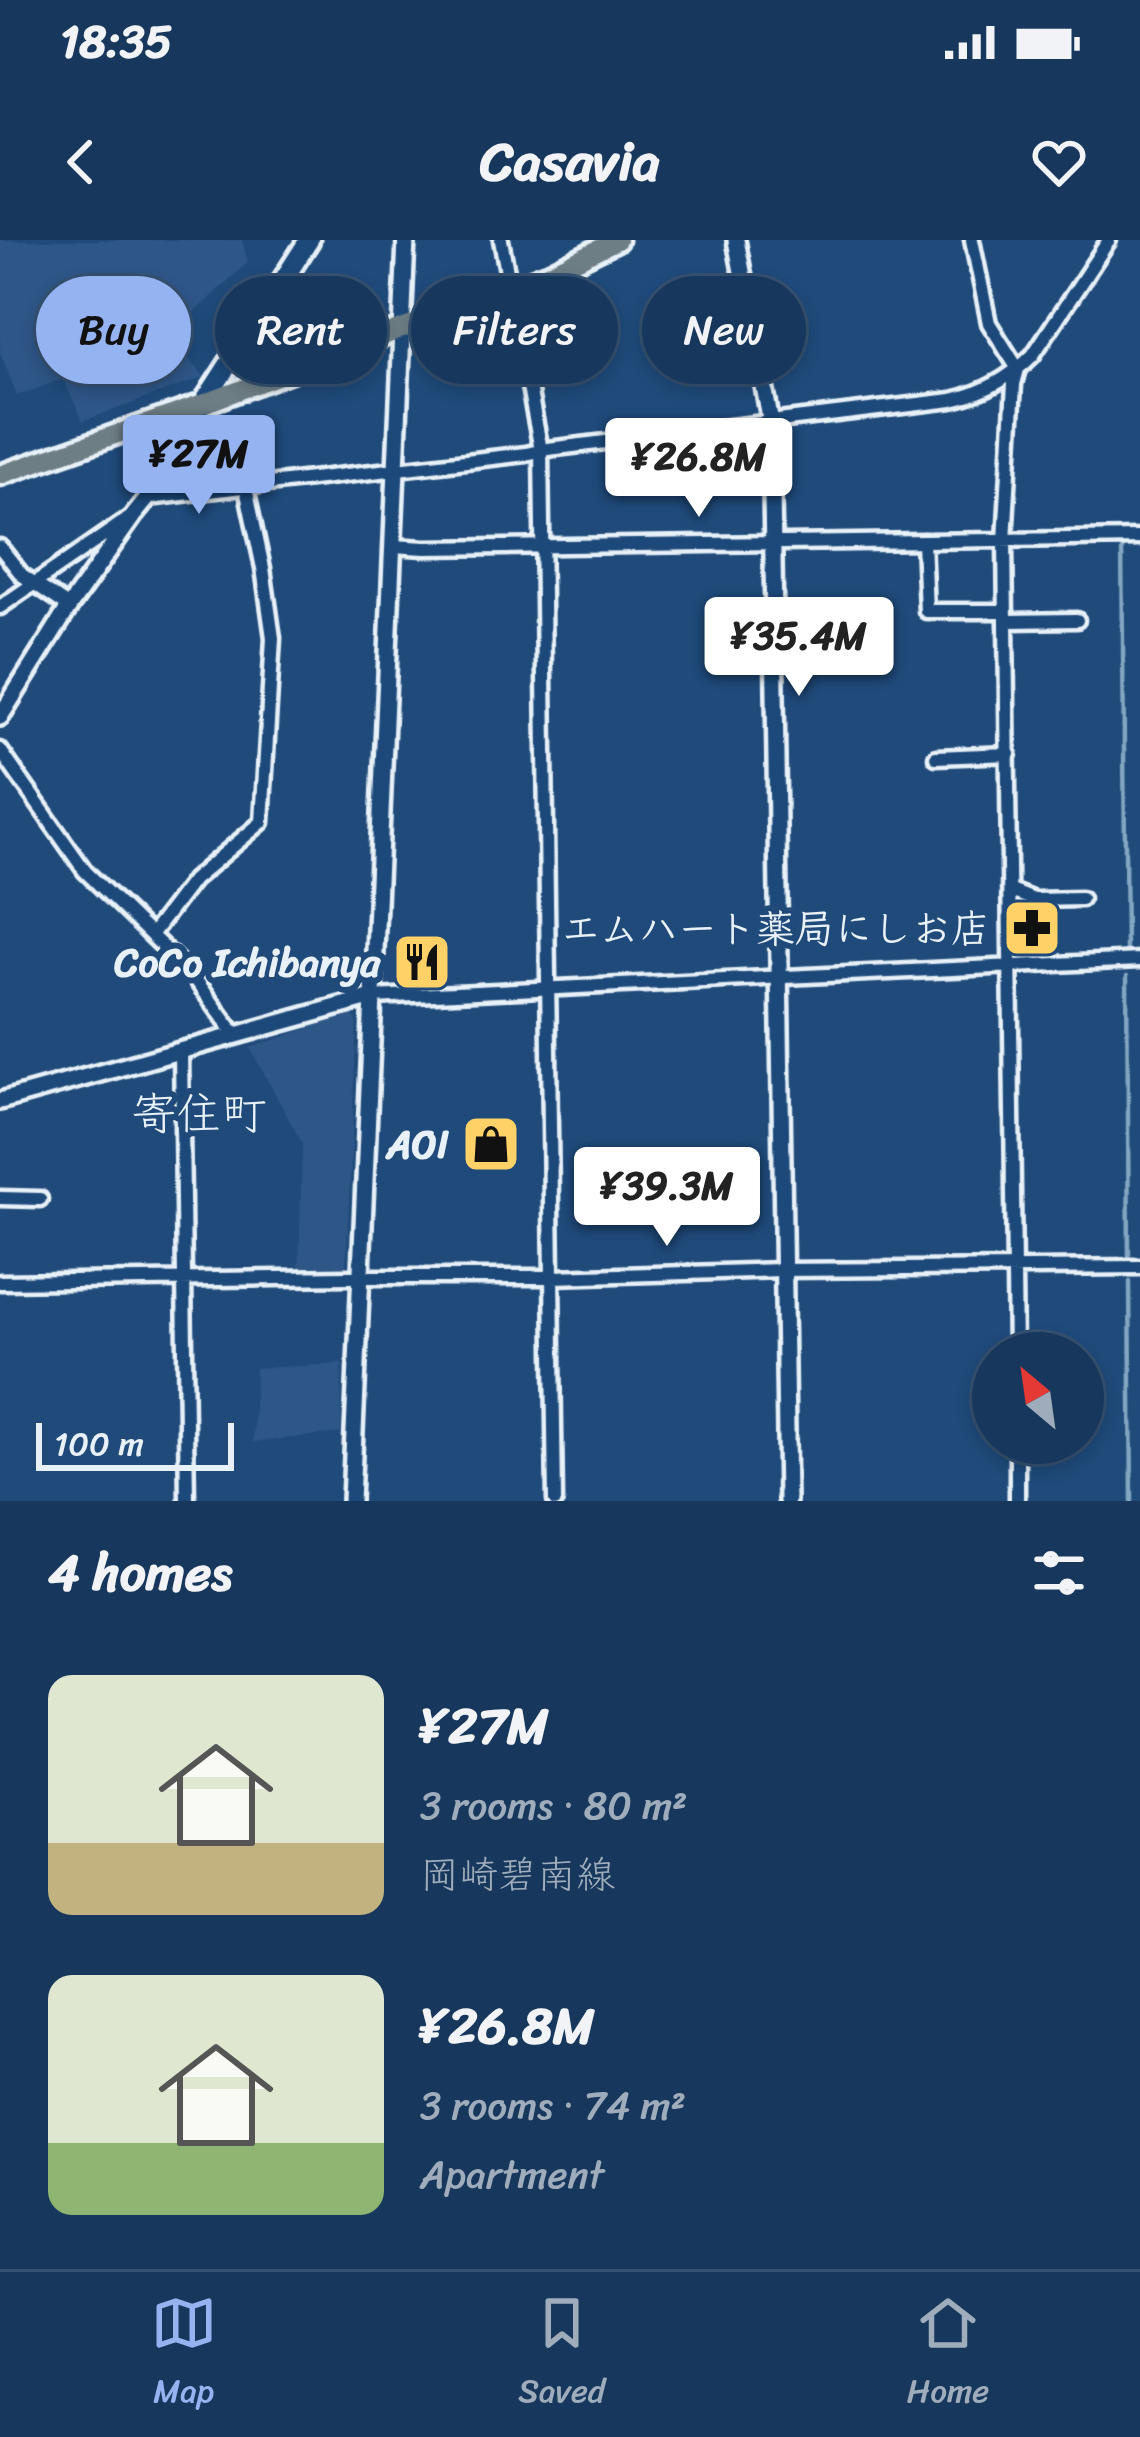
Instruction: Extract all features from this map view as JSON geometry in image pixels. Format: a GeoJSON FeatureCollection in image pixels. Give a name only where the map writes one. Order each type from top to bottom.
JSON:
{"type":"FeatureCollection","features":[{"type":"Feature","properties":{"kind":"main road"},"geometry":{"type":"LineString","coordinates":[[539,276],[617,240]]}},
{"type":"Feature","properties":{"kind":"main road"},"geometry":{"type":"LineString","coordinates":[[203,404],[302,242]]}},
{"type":"Feature","properties":{"kind":"main road"},"geometry":{"type":"LineString","coordinates":[[0,475],[411,324]]}},
{"type":"Feature","properties":{"kind":"street"},"geometry":{"type":"LineString","coordinates":[[351,1501],[406,240]]}},
{"type":"Feature","properties":{"kind":"street"},"geometry":{"type":"LineString","coordinates":[[501,240],[509,276]]}},
{"type":"Feature","properties":{"kind":"street"},"geometry":{"type":"LineString","coordinates":[[736,240],[771,423],[787,1501]]}},
{"type":"Feature","properties":{"kind":"street"},"geometry":{"type":"LineString","coordinates":[[971,240],[989,323],[1018,369],[1005,542],[1016,1332]]}},
{"type":"Feature","properties":{"kind":"street"},"geometry":{"type":"LineString","coordinates":[[148,498],[977,395],[1018,369],[1048,335],[1109,240]]}},
{"type":"Feature","properties":{"kind":"street"},"geometry":{"type":"LineString","coordinates":[[529,384],[541,450],[555,1501]]}},
{"type":"Feature","properties":{"kind":"street"},"geometry":{"type":"LineString","coordinates":[[0,717],[68,608],[148,498],[203,404]]}},
{"type":"Feature","properties":{"kind":"street"},"geometry":{"type":"LineString","coordinates":[[151,935],[193,880],[262,822],[273,638],[246,488]]}},
{"type":"Feature","properties":{"kind":"street"},"geometry":{"type":"LineString","coordinates":[[0,607],[134,514]]}},
{"type":"Feature","properties":{"kind":"street"},"geometry":{"type":"LineString","coordinates":[[393,546],[1140,538]]}},
{"type":"Feature","properties":{"kind":"street"},"geometry":{"type":"LineString","coordinates":[[923,542],[926,611],[1077,620]]}},
{"type":"Feature","properties":{"kind":"street"},"geometry":{"type":"LineString","coordinates":[[0,547],[22,575],[68,608]]}},
{"type":"Feature","properties":{"kind":"street"},"geometry":{"type":"LineString","coordinates":[[0,750],[86,871],[193,976],[235,1034]]}},
{"type":"Feature","properties":{"kind":"street"},"geometry":{"type":"LineString","coordinates":[[936,757],[1009,754]]}},
{"type":"Feature","properties":{"kind":"street"},"geometry":{"type":"LineString","coordinates":[[1011,891],[1034,900],[1081,899]]}},
{"type":"Feature","properties":{"kind":"street"},"geometry":{"type":"LineString","coordinates":[[0,1101],[373,997],[1140,960]]}},
{"type":"Feature","properties":{"kind":"street"},"geometry":{"type":"LineString","coordinates":[[181,1050],[188,1501]]}},
{"type":"Feature","properties":{"kind":"street"},"geometry":{"type":"LineString","coordinates":[[0,1198],[40,1198]]}},
{"type":"Feature","properties":{"kind":"street"},"geometry":{"type":"LineString","coordinates":[[0,1282],[1140,1267]]}},
{"type":"Feature","properties":{"kind":"street"},"geometry":{"type":"LineString","coordinates":[[1017,1464],[1017,1501]]}},
{"type":"Feature","properties":{"kind":"shaded area"},"geometry":{"type":"Polygon","coordinates":[[[0,240],[242,240],[248,262],[233,276],[215,276],[215,293],[191,315],[191,276],[36,276],[36,384],[49,384],[17,396],[0,352],[0,240]]]}},
{"type":"Feature","properties":{"kind":"shaded area"},"geometry":{"type":"Polygon","coordinates":[[[191,361],[205,377],[191,382],[191,361]]]}},
{"type":"Feature","properties":{"kind":"shaded area"},"geometry":{"type":"Polygon","coordinates":[[[65,384],[186,384],[83,421],[65,384]]]}},
{"type":"Feature","properties":{"kind":"shaded area"},"geometry":{"type":"Polygon","coordinates":[[[351,1014],[357,1020],[346,1271],[299,1272],[302,1143],[250,1048],[351,1014]]]}},
{"type":"Feature","properties":{"kind":"shaded area"},"geometry":{"type":"Polygon","coordinates":[[[342,1364],[341,1433],[253,1442],[255,1368],[342,1364]]]}},
{"type":"Feature","properties":{"kind":"waterway"},"geometry":{"type":"LineString","coordinates":[[1122,543],[1126,952]]}},
{"type":"Feature","properties":{"kind":"waterway"},"geometry":{"type":"LineString","coordinates":[[1127,976],[1129,1260]]}},
{"type":"Feature","properties":{"kind":"waterway"},"geometry":{"type":"LineString","coordinates":[[1130,1282],[1132,1501]]}},
{"type":"Feature","properties":{"kind":"place","name":"エムハート薬局にしお店"},"geometry":{"type":"Point","coordinates":[1032,928]}},
{"type":"Feature","properties":{"kind":"place","name":"CoCo Ichibanya"},"geometry":{"type":"Point","coordinates":[422,962]}},
{"type":"Feature","properties":{"kind":"place","name":"AOI"},"geometry":{"type":"Point","coordinates":[491,1144]}},
{"type":"Feature","properties":{"kind":"district","name":"寄住町"},"geometry":{"type":"Point","coordinates":[199,1114]}}]}
